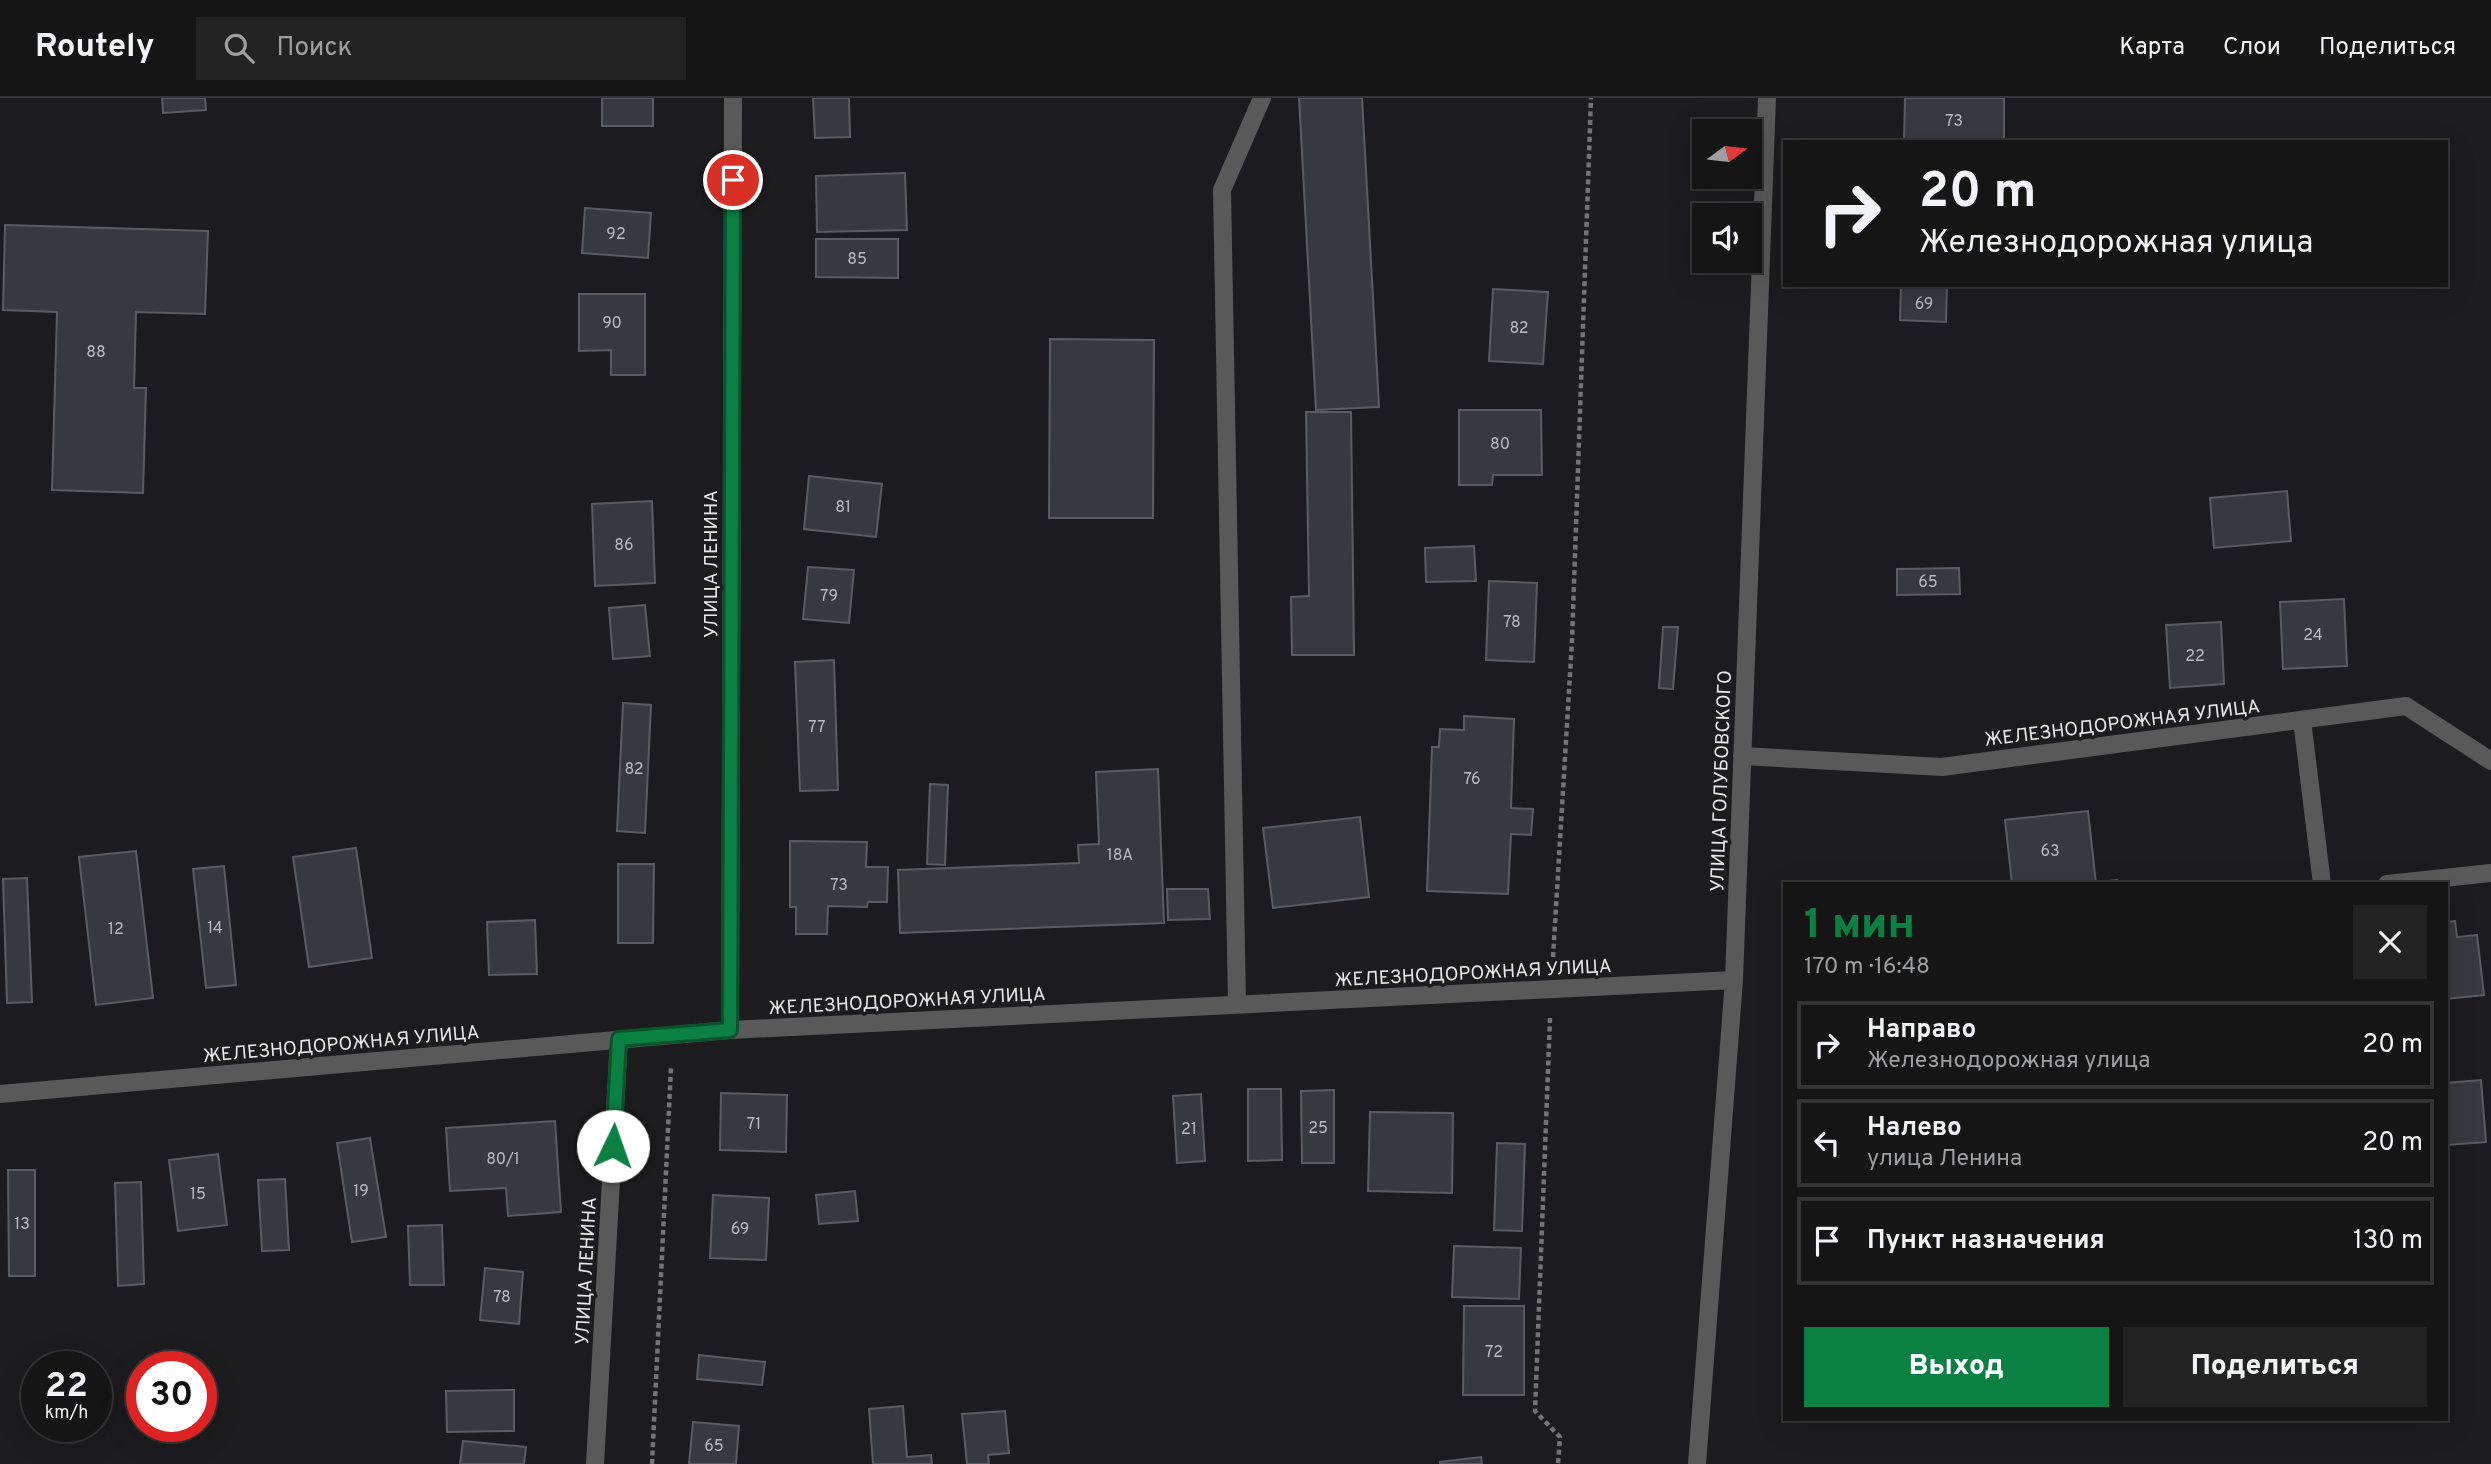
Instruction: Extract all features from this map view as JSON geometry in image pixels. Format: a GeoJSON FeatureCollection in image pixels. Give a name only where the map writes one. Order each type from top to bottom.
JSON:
{"type":"FeatureCollection","features":[{"type":"Feature","properties":{"kind":"street","name":"УЛИЦА ЛЕНИНА"},"geometry":{"type":"LineString","coordinates":[[730,1030],[733,98]]}},
{"type":"Feature","properties":{"kind":"street"},"geometry":{"type":"LineString","coordinates":[[1237,1004],[1222,190],[1262,98]]}},
{"type":"Feature","properties":{"kind":"street","name":"УЛИЦА ГОЛУБОВСКОГО"},"geometry":{"type":"LineString","coordinates":[[1697,1464],[1734,980],[1767,98]]}},
{"type":"Feature","properties":{"kind":"street","name":"ЖЕЛЕЗНОДОРОЖНАЯ УЛИЦА"},"geometry":{"type":"LineString","coordinates":[[1742,756],[1942,767],[2406,706],[2491,761]]}},
{"type":"Feature","properties":{"kind":"street"},"geometry":{"type":"LineString","coordinates":[[2302,720],[2322,882]]}},
{"type":"Feature","properties":{"kind":"street"},"geometry":{"type":"LineString","coordinates":[[2406,882],[2491,873]]}},
{"type":"Feature","properties":{"kind":"street","name":"ЖЕЛЕЗНОДОРОЖНАЯ УЛИЦА"},"geometry":{"type":"LineString","coordinates":[[0,1094],[730,1030],[1734,980]]}},
{"type":"Feature","properties":{"kind":"street","name":"УЛИЦА ЛЕНИНА"},"geometry":{"type":"LineString","coordinates":[[595,1464],[619,1039]]}},
{"type":"Feature","properties":{"kind":"path"},"geometry":{"type":"LineString","coordinates":[[1558,1464],[1560,1437],[1535,1411],[1551,989],[1572,641],[1591,98]]}},
{"type":"Feature","properties":{"kind":"path"},"geometry":{"type":"LineString","coordinates":[[652,1464],[665,1152],[673,1035]]}},
{"type":"Feature","properties":{"kind":"building"},"geometry":{"type":"Polygon","coordinates":[[[162,98],[205,98],[206,110],[163,113],[162,98]]]}},
{"type":"Feature","properties":{"kind":"building"},"geometry":{"type":"Polygon","coordinates":[[[602,98],[653,98],[653,126],[602,126],[602,98]]]}},
{"type":"Feature","properties":{"kind":"building"},"geometry":{"type":"Polygon","coordinates":[[[813,98],[849,98],[850,137],[815,138],[813,98]]]}},
{"type":"Feature","properties":{"kind":"building"},"geometry":{"type":"Polygon","coordinates":[[[1299,98],[1362,98],[1379,407],[1316,410],[1299,98]]]}},
{"type":"Feature","properties":{"kind":"building"},"geometry":{"type":"Polygon","coordinates":[[[1905,98],[2004,98],[2004,140],[1904,140],[1905,98]]]}},
{"type":"Feature","properties":{"kind":"building"},"geometry":{"type":"Polygon","coordinates":[[[905,173],[907,230],[817,232],[816,176],[905,173]]]}},
{"type":"Feature","properties":{"kind":"building"},"geometry":{"type":"Polygon","coordinates":[[[585,208],[651,213],[648,258],[582,253],[585,208]]]}},
{"type":"Feature","properties":{"kind":"building"},"geometry":{"type":"Polygon","coordinates":[[[5,225],[208,231],[205,314],[136,312],[134,388],[146,388],[143,493],[52,490],[57,312],[3,310],[5,225]]]}},
{"type":"Feature","properties":{"kind":"building"},"geometry":{"type":"Polygon","coordinates":[[[816,239],[898,239],[898,278],[816,277],[816,239]]]}},
{"type":"Feature","properties":{"kind":"building"},"geometry":{"type":"Polygon","coordinates":[[[1901,287],[1947,287],[1946,322],[1900,320],[1901,287]]]}},
{"type":"Feature","properties":{"kind":"building"},"geometry":{"type":"Polygon","coordinates":[[[1493,289],[1548,292],[1543,364],[1489,361],[1493,289]]]}},
{"type":"Feature","properties":{"kind":"building"},"geometry":{"type":"Polygon","coordinates":[[[579,294],[645,294],[645,375],[611,375],[611,350],[579,351],[579,294]]]}},
{"type":"Feature","properties":{"kind":"building"},"geometry":{"type":"Polygon","coordinates":[[[1050,339],[1154,340],[1153,518],[1049,518],[1050,339]]]}},
{"type":"Feature","properties":{"kind":"building"},"geometry":{"type":"Polygon","coordinates":[[[1459,410],[1541,410],[1542,475],[1493,475],[1492,485],[1459,485],[1459,410]]]}},
{"type":"Feature","properties":{"kind":"building"},"geometry":{"type":"Polygon","coordinates":[[[1306,412],[1351,412],[1354,655],[1292,655],[1291,597],[1309,596],[1306,412]]]}},
{"type":"Feature","properties":{"kind":"building"},"geometry":{"type":"Polygon","coordinates":[[[809,476],[882,484],[876,537],[804,529],[809,476]]]}},
{"type":"Feature","properties":{"kind":"building"},"geometry":{"type":"Polygon","coordinates":[[[2287,491],[2291,541],[2214,548],[2210,498],[2287,491]]]}},
{"type":"Feature","properties":{"kind":"building"},"geometry":{"type":"Polygon","coordinates":[[[652,501],[655,583],[595,586],[592,504],[652,501]]]}},
{"type":"Feature","properties":{"kind":"building"},"geometry":{"type":"Polygon","coordinates":[[[1474,546],[1476,581],[1426,582],[1425,548],[1474,546]]]}},
{"type":"Feature","properties":{"kind":"building"},"geometry":{"type":"Polygon","coordinates":[[[808,567],[854,570],[849,623],[803,619],[808,567]]]}},
{"type":"Feature","properties":{"kind":"building"},"geometry":{"type":"Polygon","coordinates":[[[1959,568],[1960,594],[1897,595],[1897,569],[1959,568]]]}},
{"type":"Feature","properties":{"kind":"building"},"geometry":{"type":"Polygon","coordinates":[[[1489,581],[1537,583],[1534,662],[1486,660],[1489,581]]]}},
{"type":"Feature","properties":{"kind":"building"},"geometry":{"type":"Polygon","coordinates":[[[2344,599],[2347,666],[2283,669],[2280,602],[2344,599]]]}},
{"type":"Feature","properties":{"kind":"building"},"geometry":{"type":"Polygon","coordinates":[[[645,605],[650,656],[613,659],[609,608],[645,605]]]}},
{"type":"Feature","properties":{"kind":"building"},"geometry":{"type":"Polygon","coordinates":[[[2221,622],[2224,684],[2170,688],[2166,625],[2221,622]]]}},
{"type":"Feature","properties":{"kind":"building"},"geometry":{"type":"Polygon","coordinates":[[[1663,627],[1678,627],[1673,689],[1659,688],[1663,627]]]}},
{"type":"Feature","properties":{"kind":"building"},"geometry":{"type":"Polygon","coordinates":[[[834,660],[838,790],[800,791],[795,662],[834,660]]]}},
{"type":"Feature","properties":{"kind":"building"},"geometry":{"type":"Polygon","coordinates":[[[623,703],[651,705],[645,833],[617,831],[623,703]]]}},
{"type":"Feature","properties":{"kind":"building"},"geometry":{"type":"Polygon","coordinates":[[[1464,716],[1514,719],[1511,808],[1533,809],[1531,835],[1511,834],[1508,894],[1427,891],[1432,747],[1439,747],[1440,729],[1464,730],[1464,716]]]}},
{"type":"Feature","properties":{"kind":"building"},"geometry":{"type":"Polygon","coordinates":[[[1158,769],[1164,923],[900,933],[898,870],[1079,863],[1078,845],[1099,844],[1096,772],[1158,769]]]}},
{"type":"Feature","properties":{"kind":"building"},"geometry":{"type":"Polygon","coordinates":[[[930,784],[948,785],[945,865],[927,864],[930,784]]]}},
{"type":"Feature","properties":{"kind":"building"},"geometry":{"type":"Polygon","coordinates":[[[2088,811],[2096,882],[2012,882],[2005,820],[2088,811]]]}},
{"type":"Feature","properties":{"kind":"building"},"geometry":{"type":"Polygon","coordinates":[[[1360,817],[1369,897],[1273,908],[1263,828],[1360,817]]]}},
{"type":"Feature","properties":{"kind":"building"},"geometry":{"type":"Polygon","coordinates":[[[790,841],[867,842],[866,867],[888,867],[887,902],[868,902],[867,907],[828,906],[827,934],[796,934],[796,907],[790,907],[790,841]]]}},
{"type":"Feature","properties":{"kind":"building"},"geometry":{"type":"Polygon","coordinates":[[[356,848],[372,958],[309,967],[293,857],[356,848]]]}},
{"type":"Feature","properties":{"kind":"building"},"geometry":{"type":"Polygon","coordinates":[[[136,851],[153,998],[96,1005],[79,857],[136,851]]]}},
{"type":"Feature","properties":{"kind":"building"},"geometry":{"type":"Polygon","coordinates":[[[618,864],[654,864],[653,943],[618,943],[618,864]]]}},
{"type":"Feature","properties":{"kind":"building"},"geometry":{"type":"Polygon","coordinates":[[[224,866],[236,985],[206,988],[193,869],[224,866]]]}},
{"type":"Feature","properties":{"kind":"building"},"geometry":{"type":"Polygon","coordinates":[[[27,878],[32,1002],[7,1003],[3,879],[27,878]]]}},
{"type":"Feature","properties":{"kind":"building"},"geometry":{"type":"Polygon","coordinates":[[[1167,889],[1208,889],[1210,919],[1168,920],[1167,889]]]}},
{"type":"Feature","properties":{"kind":"building"},"geometry":{"type":"Polygon","coordinates":[[[535,920],[537,974],[489,975],[487,922],[535,920]]]}},
{"type":"Feature","properties":{"kind":"building"},"geometry":{"type":"Polygon","coordinates":[[[2455,921],[2457,937],[2477,935],[2484,995],[2448,999],[2448,922],[2455,921]]]}},
{"type":"Feature","properties":{"kind":"building"},"geometry":{"type":"Polygon","coordinates":[[[2481,1080],[2486,1142],[2448,1145],[2448,1083],[2481,1080]]]}},
{"type":"Feature","properties":{"kind":"building"},"geometry":{"type":"Polygon","coordinates":[[[1248,1089],[1281,1089],[1282,1160],[1248,1161],[1248,1089]]]}},
{"type":"Feature","properties":{"kind":"building"},"geometry":{"type":"Polygon","coordinates":[[[1334,1090],[1334,1163],[1302,1163],[1301,1091],[1334,1090]]]}},
{"type":"Feature","properties":{"kind":"building"},"geometry":{"type":"Polygon","coordinates":[[[721,1093],[787,1095],[786,1152],[720,1150],[721,1093]]]}},
{"type":"Feature","properties":{"kind":"building"},"geometry":{"type":"Polygon","coordinates":[[[1201,1094],[1205,1161],[1177,1163],[1173,1096],[1201,1094]]]}},
{"type":"Feature","properties":{"kind":"building"},"geometry":{"type":"Polygon","coordinates":[[[1370,1112],[1453,1113],[1452,1193],[1368,1191],[1370,1112]]]}},
{"type":"Feature","properties":{"kind":"building"},"geometry":{"type":"Polygon","coordinates":[[[555,1121],[561,1212],[508,1216],[506,1188],[450,1191],[446,1128],[555,1121]]]}},
{"type":"Feature","properties":{"kind":"building"},"geometry":{"type":"Polygon","coordinates":[[[370,1138],[386,1237],[352,1242],[337,1143],[370,1138]]]}},
{"type":"Feature","properties":{"kind":"building"},"geometry":{"type":"Polygon","coordinates":[[[1497,1143],[1525,1144],[1522,1231],[1494,1230],[1497,1143]]]}},
{"type":"Feature","properties":{"kind":"building"},"geometry":{"type":"Polygon","coordinates":[[[218,1154],[227,1225],[178,1231],[169,1160],[218,1154]]]}},
{"type":"Feature","properties":{"kind":"building"},"geometry":{"type":"Polygon","coordinates":[[[8,1170],[35,1170],[35,1276],[9,1276],[8,1170]]]}},
{"type":"Feature","properties":{"kind":"building"},"geometry":{"type":"Polygon","coordinates":[[[285,1179],[289,1250],[262,1251],[258,1180],[285,1179]]]}},
{"type":"Feature","properties":{"kind":"building"},"geometry":{"type":"Polygon","coordinates":[[[141,1182],[144,1284],[118,1286],[115,1183],[141,1182]]]}},
{"type":"Feature","properties":{"kind":"building"},"geometry":{"type":"Polygon","coordinates":[[[855,1191],[858,1221],[819,1224],[816,1195],[855,1191]]]}},
{"type":"Feature","properties":{"kind":"building"},"geometry":{"type":"Polygon","coordinates":[[[713,1195],[769,1198],[766,1260],[710,1258],[713,1195]]]}},
{"type":"Feature","properties":{"kind":"building"},"geometry":{"type":"Polygon","coordinates":[[[442,1225],[444,1285],[410,1285],[408,1226],[442,1225]]]}},
{"type":"Feature","properties":{"kind":"building"},"geometry":{"type":"Polygon","coordinates":[[[1454,1246],[1521,1248],[1519,1299],[1452,1297],[1454,1246]]]}},
{"type":"Feature","properties":{"kind":"building"},"geometry":{"type":"Polygon","coordinates":[[[485,1268],[523,1272],[519,1324],[480,1320],[485,1268]]]}},
{"type":"Feature","properties":{"kind":"building"},"geometry":{"type":"Polygon","coordinates":[[[1464,1306],[1524,1306],[1524,1395],[1463,1395],[1464,1306]]]}},
{"type":"Feature","properties":{"kind":"building"},"geometry":{"type":"Polygon","coordinates":[[[699,1355],[765,1362],[762,1385],[697,1379],[699,1355]]]}},
{"type":"Feature","properties":{"kind":"building"},"geometry":{"type":"Polygon","coordinates":[[[514,1390],[514,1431],[447,1432],[446,1391],[514,1390]]]}},
{"type":"Feature","properties":{"kind":"building"},"geometry":{"type":"Polygon","coordinates":[[[903,1406],[907,1457],[931,1455],[932,1464],[873,1464],[869,1409],[903,1406]]]}},
{"type":"Feature","properties":{"kind":"building"},"geometry":{"type":"Polygon","coordinates":[[[1005,1411],[1009,1453],[988,1455],[989,1464],[967,1464],[962,1414],[1005,1411]]]}},
{"type":"Feature","properties":{"kind":"building"},"geometry":{"type":"Polygon","coordinates":[[[693,1422],[739,1426],[736,1464],[689,1464],[693,1422]]]}},
{"type":"Feature","properties":{"kind":"building"},"geometry":{"type":"Polygon","coordinates":[[[463,1441],[526,1447],[524,1464],[460,1464],[463,1441]]]}},
{"type":"Feature","properties":{"kind":"building"},"geometry":{"type":"Polygon","coordinates":[[[1481,1457],[1482,1464],[1440,1464],[1440,1462],[1481,1457]]]}},
{"type":"Feature","properties":{"kind":"route"},"geometry":{"type":"LineString","coordinates":[[613,1146],[619,1039],[730,1030],[733,180]]}}]}
